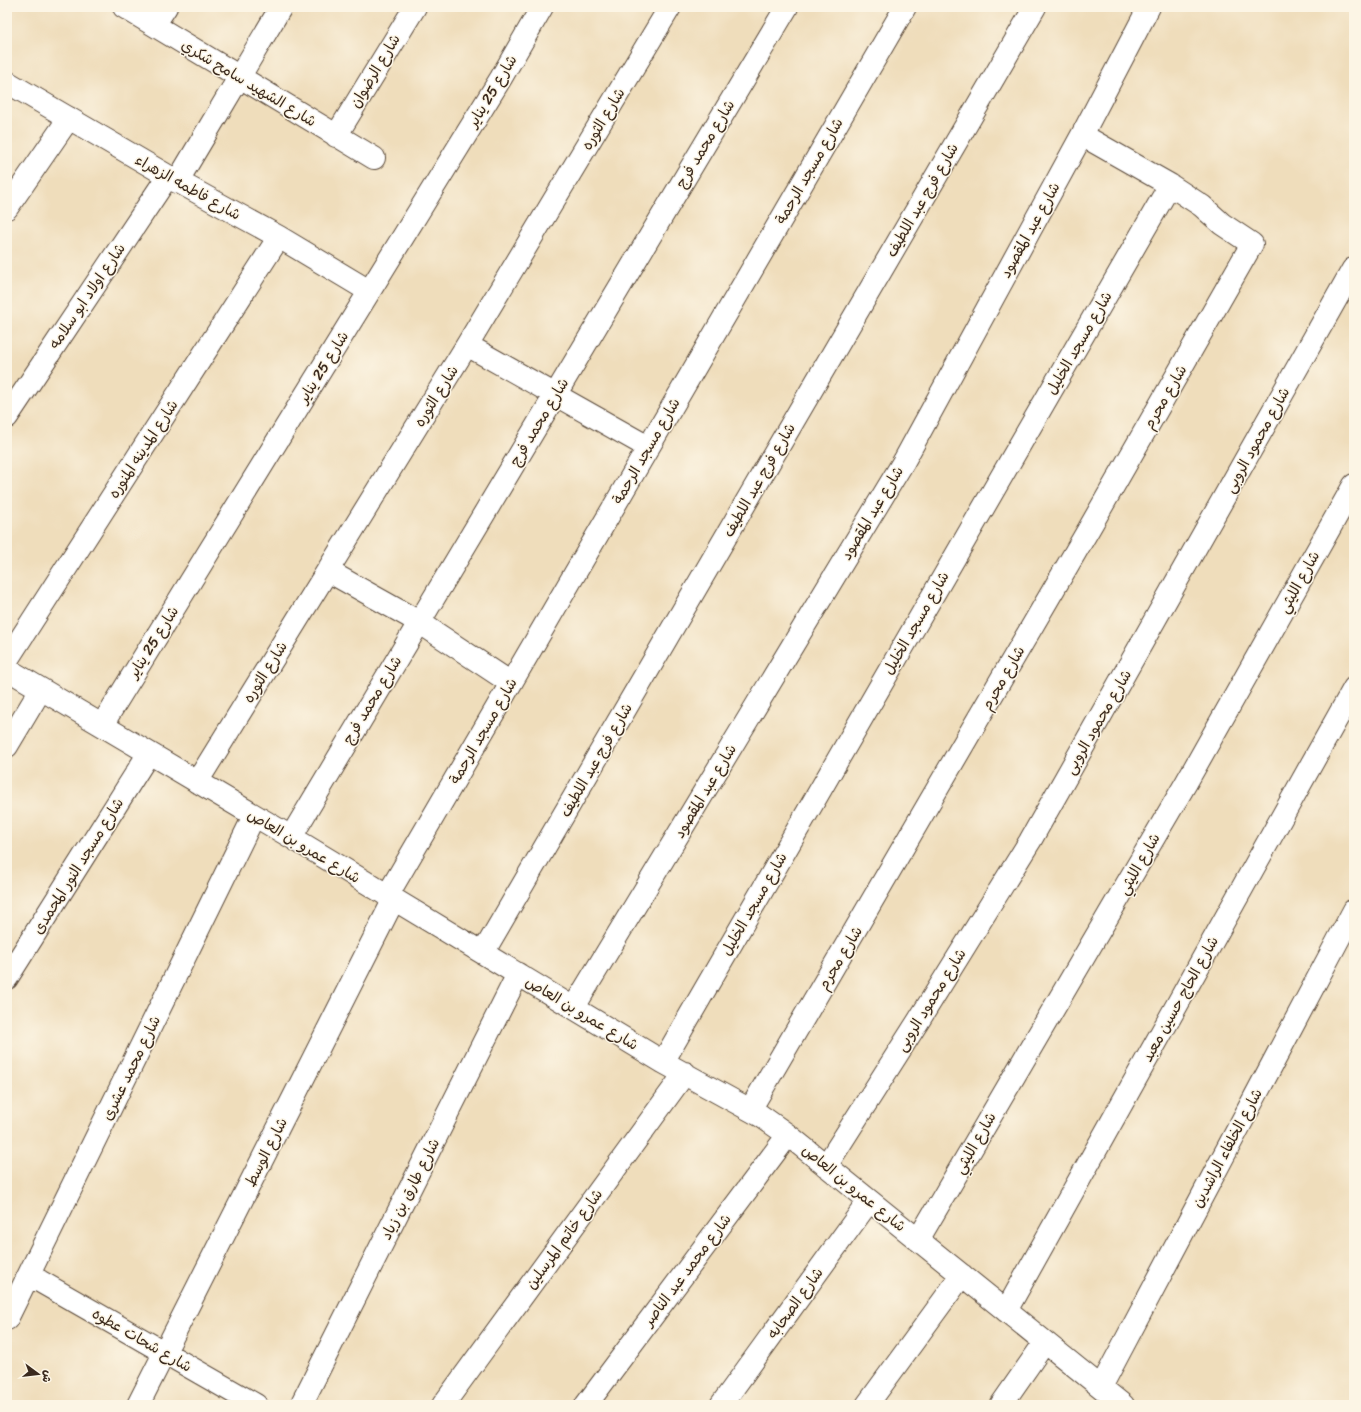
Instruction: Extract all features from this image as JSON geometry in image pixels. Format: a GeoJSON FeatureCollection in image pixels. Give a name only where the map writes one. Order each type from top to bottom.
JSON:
{"type":"FeatureCollection","features":[{"type":"Feature","properties":{"kind":"street","name":"شارع الشهيد سامح شكري"},"geometry":{"type":"LineString","coordinates":[[124,7],[374,158]]}},
{"type":"Feature","properties":{"kind":"street"},"geometry":{"type":"LineString","coordinates":[[154,25],[166,7]]}},
{"type":"Feature","properties":{"kind":"street","name":"شارع اولاد ابو سلامه"},"geometry":{"type":"LineString","coordinates":[[7,417],[173,179],[240,77],[281,7]]}},
{"type":"Feature","properties":{"kind":"street","name":"شارع الرضوان"},"geometry":{"type":"LineString","coordinates":[[336,136],[414,7]]}},
{"type":"Feature","properties":{"kind":"street","name":"شارع 25 يناير"},"geometry":{"type":"LineString","coordinates":[[102,725],[542,7]]}},
{"type":"Feature","properties":{"kind":"street","name":"شارع الثوره"},"geometry":{"type":"LineString","coordinates":[[197,782],[467,345],[670,7]]}},
{"type":"Feature","properties":{"kind":"street","name":"شارع محمد فرج"},"geometry":{"type":"LineString","coordinates":[[291,837],[787,7]]}},
{"type":"Feature","properties":{"kind":"street","name":"شارع مسجد الرحمة"},"geometry":{"type":"LineString","coordinates":[[390,897],[511,683],[905,7]]}},
{"type":"Feature","properties":{"kind":"street","name":"شارع فرج عبد اللطيف"},"geometry":{"type":"LineString","coordinates":[[483,953],[1035,7]]}},
{"type":"Feature","properties":{"kind":"street","name":"شارع عبد المقصود"},"geometry":{"type":"LineString","coordinates":[[574,1007],[904,461],[1082,135],[1149,7]]}},
{"type":"Feature","properties":{"kind":"street","name":"شارع فاطمه الزهراء"},"geometry":{"type":"LineString","coordinates":[[7,82],[369,291]]}},
{"type":"Feature","properties":{"kind":"street"},"geometry":{"type":"LineString","coordinates":[[7,208],[69,118]]}},
{"type":"Feature","properties":{"kind":"street"},"geometry":{"type":"LineString","coordinates":[[1082,135],[1170,185]]}},
{"type":"Feature","properties":{"kind":"street","name":"شارع محرم"},"geometry":{"type":"LineString","coordinates":[[750,1110],[924,816],[1252,244],[1222,224],[1202,206],[1170,185]]}},
{"type":"Feature","properties":{"kind":"street","name":"شارع مسجد الخليل"},"geometry":{"type":"LineString","coordinates":[[663,1062],[1170,185]]}},
{"type":"Feature","properties":{"kind":"street","name":"شارع المدينه المنوره"},"geometry":{"type":"LineString","coordinates":[[7,660],[279,238]]}},
{"type":"Feature","properties":{"kind":"street","name":"شارع محمود الروبى"},"geometry":{"type":"LineString","coordinates":[[826,1166],[1030,841],[1353,269]]}},
{"type":"Feature","properties":{"kind":"street"},"geometry":{"type":"LineString","coordinates":[[467,345],[648,447]]}},
{"type":"Feature","properties":{"kind":"street","name":"شارع الليثي"},"geometry":{"type":"LineString","coordinates":[[918,1240],[1186,783],[1354,484]]}},
{"type":"Feature","properties":{"kind":"street"},"geometry":{"type":"LineString","coordinates":[[328,571],[419,622],[511,683]]}},
{"type":"Feature","properties":{"kind":"street","name":"شارع عمرو بن العاص"},"geometry":{"type":"LineString","coordinates":[[7,669],[291,837],[663,1062],[761,1116],[788,1135],[1045,1342],[1110,1398]]}},
{"type":"Feature","properties":{"kind":"street","name":"شارع الحاج حسين معبد"},"geometry":{"type":"LineString","coordinates":[[1006,1311],[1354,688]]}},
{"type":"Feature","properties":{"kind":"street"},"geometry":{"type":"LineString","coordinates":[[7,746],[41,689]]}},
{"type":"Feature","properties":{"kind":"street","name":"شارع مسجد النور المحمدى"},"geometry":{"type":"LineString","coordinates":[[7,978],[149,754]]}},
{"type":"Feature","properties":{"kind":"street","name":"شارع محمد عشرى"},"geometry":{"type":"LineString","coordinates":[[7,1319],[254,816]]}},
{"type":"Feature","properties":{"kind":"street","name":"شارع الوسط"},"geometry":{"type":"LineString","coordinates":[[138,1405],[390,897]]}},
{"type":"Feature","properties":{"kind":"street","name":"شارع الخلفاء الراشدين"},"geometry":{"type":"LineString","coordinates":[[1110,1398],[1354,910]]}},
{"type":"Feature","properties":{"kind":"street","name":"شارع طارق بن زياد"},"geometry":{"type":"LineString","coordinates":[[301,1405],[518,974]]}},
{"type":"Feature","properties":{"kind":"street","name":"شارع خاتم المرسلين"},"geometry":{"type":"LineString","coordinates":[[443,1405],[685,1073]]}},
{"type":"Feature","properties":{"kind":"street","name":"شارع محمد عبد الناصر"},"geometry":{"type":"LineString","coordinates":[[586,1405],[788,1135]]}},
{"type":"Feature","properties":{"kind":"street","name":"شارع الصحابه"},"geometry":{"type":"LineString","coordinates":[[721,1405],[870,1201]]}},
{"type":"Feature","properties":{"kind":"street","name":"شارع شحات عطوه"},"geometry":{"type":"LineString","coordinates":[[29,1275],[256,1405]]}},
{"type":"Feature","properties":{"kind":"street"},"geometry":{"type":"LineString","coordinates":[[868,1405],[962,1275]]}},
{"type":"Feature","properties":{"kind":"street"},"geometry":{"type":"LineString","coordinates":[[1002,1405],[1045,1342]]}}]}
